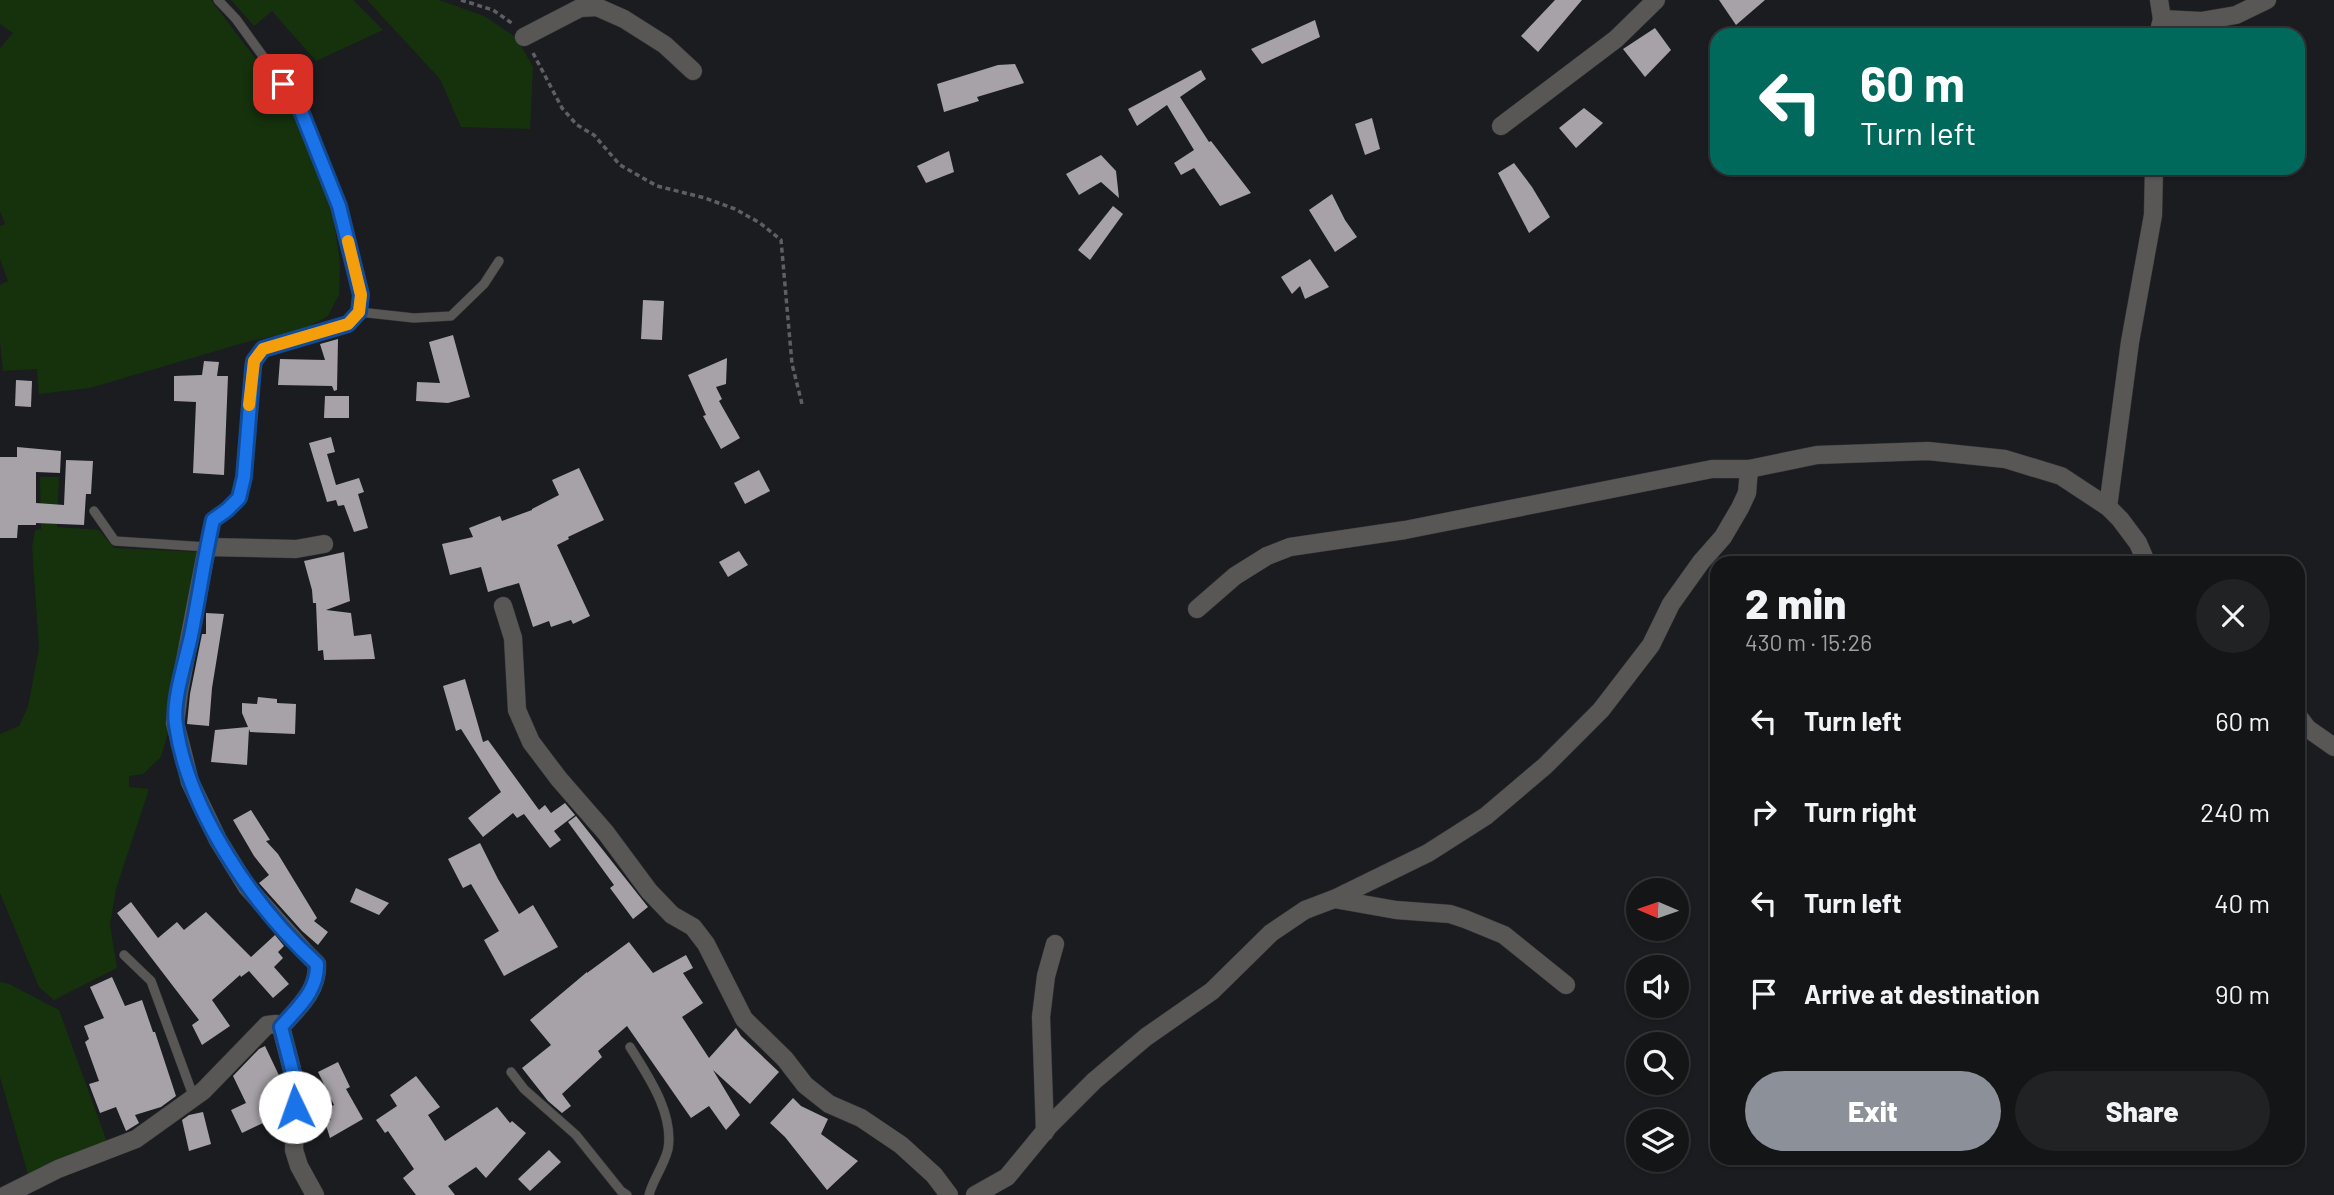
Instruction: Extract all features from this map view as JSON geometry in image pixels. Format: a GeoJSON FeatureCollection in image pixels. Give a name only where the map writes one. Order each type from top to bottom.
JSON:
{"type":"FeatureCollection","features":[{"type":"Feature","properties":{"kind":"street"},"geometry":{"type":"LineString","coordinates":[[1501,126],[1616,39],[1656,0]]}},
{"type":"Feature","properties":{"kind":"street"},"geometry":{"type":"LineString","coordinates":[[2159,0],[2160,27],[2236,15],[2267,0]]}},
{"type":"Feature","properties":{"kind":"street"},"geometry":{"type":"LineString","coordinates":[[524,37],[579,8],[597,7],[624,19],[665,45],[693,71]]}},
{"type":"Feature","properties":{"kind":"street"},"geometry":{"type":"LineString","coordinates":[[2108,507],[2130,342],[2153,215],[2154,175]]}},
{"type":"Feature","properties":{"kind":"street"},"geometry":{"type":"LineString","coordinates":[[1196,608],[1235,576],[1267,555],[1290,547],[1419,527],[1712,469],[1749,469],[1817,455],[1928,451],[2005,459],[2061,477],[2108,507],[2138,543],[2144,556]]}},
{"type":"Feature","properties":{"kind":"street"},"geometry":{"type":"LineString","coordinates":[[975,1195],[1007,1177],[1045,1132],[1094,1082],[1146,1037],[1212,990],[1272,933],[1305,910],[1334,899],[1427,853],[1486,816],[1545,766],[1601,710],[1651,645],[1671,604],[1723,537],[1741,508],[1747,493],[1749,469]]}},
{"type":"Feature","properties":{"kind":"street"},"geometry":{"type":"LineString","coordinates":[[281,1027],[313,990],[317,964],[247,887],[218,840],[190,782],[175,723],[207,547],[296,549],[324,544]]}},
{"type":"Feature","properties":{"kind":"street"},"geometry":{"type":"LineString","coordinates":[[503,606],[513,638],[517,710],[531,742],[559,779],[607,833],[649,891],[672,915],[693,927],[706,944],[744,1019],[785,1059],[805,1084],[829,1104],[861,1118],[901,1144],[934,1175],[949,1195]]}},
{"type":"Feature","properties":{"kind":"street"},"geometry":{"type":"LineString","coordinates":[[2305,725],[2334,747]]}},
{"type":"Feature","properties":{"kind":"street"},"geometry":{"type":"LineString","coordinates":[[1334,899],[1396,910],[1450,914],[1478,924],[1504,935],[1566,985]]}},
{"type":"Feature","properties":{"kind":"street"},"geometry":{"type":"LineString","coordinates":[[1045,1132],[1041,1017],[1046,976],[1055,944]]}},
{"type":"Feature","properties":{"kind":"street"},"geometry":{"type":"LineString","coordinates":[[6,1195],[58,1170],[136,1139],[194,1098],[267,1025],[276,1024],[281,1027],[296,1085],[294,1150],[299,1166],[315,1195]]}},
{"type":"Feature","properties":{"kind":"lane"},"geometry":{"type":"LineString","coordinates":[[94,512],[115,541],[207,547],[213,520],[239,498],[244,477],[254,361],[263,349],[348,324],[359,312],[361,295],[339,206],[299,106],[236,19],[218,0]]}},
{"type":"Feature","properties":{"kind":"lane"},"geometry":{"type":"LineString","coordinates":[[359,312],[414,318],[451,316],[484,284],[499,261]]}},
{"type":"Feature","properties":{"kind":"lane"},"geometry":{"type":"LineString","coordinates":[[124,955],[150,981],[194,1098]]}},
{"type":"Feature","properties":{"kind":"lane"},"geometry":{"type":"LineString","coordinates":[[630,1047],[657,1090],[668,1130],[668,1149],[649,1195]]}},
{"type":"Feature","properties":{"kind":"lane"},"geometry":{"type":"LineString","coordinates":[[511,1072],[524,1089],[576,1135],[627,1195]]}},
{"type":"Feature","properties":{"kind":"path"},"geometry":{"type":"LineString","coordinates":[[461,0],[492,10],[520,29],[562,108],[577,125],[594,135],[620,165],[657,186],[735,209],[760,223],[781,240],[792,364],[802,404]]}},
{"type":"Feature","properties":{"kind":"green space"},"geometry":{"type":"Polygon","coordinates":[[[0,0],[211,0],[296,112],[333,214],[340,263],[339,294],[328,316],[301,331],[250,341],[90,388],[39,394],[37,369],[3,371],[0,285],[8,281],[0,259],[0,226],[5,224],[0,211],[0,48],[13,33],[0,24],[0,0]]]}},
{"type":"Feature","properties":{"kind":"green space"},"geometry":{"type":"Polygon","coordinates":[[[231,0],[353,0],[383,30],[316,61],[272,11],[254,26],[231,0]]]}},
{"type":"Feature","properties":{"kind":"green space"},"geometry":{"type":"Polygon","coordinates":[[[367,0],[439,0],[484,16],[517,38],[533,67],[530,129],[461,127],[440,79],[367,0]]]}},
{"type":"Feature","properties":{"kind":"green space"},"geometry":{"type":"Polygon","coordinates":[[[40,477],[59,477],[57,527],[99,530],[114,548],[199,552],[170,725],[161,757],[143,774],[129,776],[129,787],[149,789],[116,889],[110,925],[117,968],[54,1000],[39,987],[0,893],[0,734],[19,726],[28,707],[39,648],[32,548],[35,530],[41,529],[40,477]]]}},
{"type":"Feature","properties":{"kind":"green space"},"geometry":{"type":"Polygon","coordinates":[[[0,982],[59,1010],[107,1142],[28,1174],[0,1077],[0,982]]]}},
{"type":"Feature","properties":{"kind":"building"},"geometry":{"type":"Polygon","coordinates":[[[1555,0],[1582,0],[1538,52],[1521,36],[1555,0]]]}},
{"type":"Feature","properties":{"kind":"building"},"geometry":{"type":"Polygon","coordinates":[[[1719,0],[1765,0],[1736,25],[1719,0]]]}},
{"type":"Feature","properties":{"kind":"building"},"geometry":{"type":"Polygon","coordinates":[[[1315,20],[1320,37],[1262,64],[1251,49],[1315,20]]]}},
{"type":"Feature","properties":{"kind":"building"},"geometry":{"type":"Polygon","coordinates":[[[1655,28],[1671,50],[1645,77],[1623,49],[1655,28]]]}},
{"type":"Feature","properties":{"kind":"building"},"geometry":{"type":"Polygon","coordinates":[[[1015,64],[1024,83],[977,97],[979,101],[944,112],[937,84],[998,65],[1015,64]]]}},
{"type":"Feature","properties":{"kind":"building"},"geometry":{"type":"Polygon","coordinates":[[[1201,70],[1206,79],[1180,97],[1209,142],[1211,141],[1251,193],[1220,206],[1194,168],[1181,175],[1174,163],[1194,150],[1167,105],[1137,126],[1128,109],[1201,70]]]}},
{"type":"Feature","properties":{"kind":"building"},"geometry":{"type":"Polygon","coordinates":[[[1584,108],[1603,123],[1576,148],[1559,128],[1584,108]]]}},
{"type":"Feature","properties":{"kind":"building"},"geometry":{"type":"Polygon","coordinates":[[[1372,118],[1380,149],[1365,155],[1355,124],[1372,118]]]}},
{"type":"Feature","properties":{"kind":"building"},"geometry":{"type":"Polygon","coordinates":[[[949,151],[954,172],[926,183],[917,166],[949,151]]]}},
{"type":"Feature","properties":{"kind":"building"},"geometry":{"type":"Polygon","coordinates":[[[1101,155],[1116,171],[1119,198],[1101,182],[1079,195],[1066,174],[1101,155]]]}},
{"type":"Feature","properties":{"kind":"building"},"geometry":{"type":"Polygon","coordinates":[[[1514,163],[1550,217],[1529,233],[1498,173],[1514,163]]]}},
{"type":"Feature","properties":{"kind":"building"},"geometry":{"type":"Polygon","coordinates":[[[1332,194],[1357,237],[1335,252],[1309,210],[1332,194]]]}},
{"type":"Feature","properties":{"kind":"building"},"geometry":{"type":"Polygon","coordinates":[[[1113,206],[1123,214],[1090,260],[1078,250],[1113,206]]]}},
{"type":"Feature","properties":{"kind":"building"},"geometry":{"type":"Polygon","coordinates":[[[1310,259],[1329,287],[1305,299],[1300,286],[1292,294],[1281,277],[1310,259]]]}},
{"type":"Feature","properties":{"kind":"building"},"geometry":{"type":"Polygon","coordinates":[[[643,300],[664,301],[662,340],[641,339],[643,300]]]}},
{"type":"Feature","properties":{"kind":"building"},"geometry":{"type":"Polygon","coordinates":[[[453,335],[470,397],[448,403],[416,401],[417,382],[440,383],[429,342],[453,335]]]}},
{"type":"Feature","properties":{"kind":"building"},"geometry":{"type":"Polygon","coordinates":[[[338,339],[337,390],[334,391],[332,386],[278,385],[280,359],[325,360],[320,344],[338,339]]]}},
{"type":"Feature","properties":{"kind":"building"},"geometry":{"type":"Polygon","coordinates":[[[727,358],[726,384],[716,387],[722,399],[719,401],[740,438],[721,449],[703,416],[706,415],[688,375],[727,358]]]}},
{"type":"Feature","properties":{"kind":"building"},"geometry":{"type":"Polygon","coordinates":[[[204,361],[219,362],[217,376],[228,376],[224,475],[193,473],[196,402],[174,401],[174,376],[202,375],[204,361]]]}},
{"type":"Feature","properties":{"kind":"building"},"geometry":{"type":"Polygon","coordinates":[[[16,380],[32,381],[31,407],[15,406],[16,380]]]}},
{"type":"Feature","properties":{"kind":"building"},"geometry":{"type":"Polygon","coordinates":[[[325,396],[349,396],[349,418],[324,418],[325,396]]]}},
{"type":"Feature","properties":{"kind":"building"},"geometry":{"type":"Polygon","coordinates":[[[331,437],[335,452],[327,454],[336,485],[359,478],[364,492],[358,494],[368,528],[354,532],[344,505],[338,506],[336,500],[327,502],[309,443],[331,437]]]}},
{"type":"Feature","properties":{"kind":"building"},"geometry":{"type":"Polygon","coordinates":[[[17,447],[61,451],[60,473],[36,472],[36,503],[64,505],[66,460],[93,461],[91,494],[86,494],[84,525],[18,525],[17,538],[0,538],[0,457],[17,457],[17,447]]]}},
{"type":"Feature","properties":{"kind":"building"},"geometry":{"type":"Polygon","coordinates":[[[579,468],[604,520],[557,545],[590,616],[573,624],[571,620],[551,627],[549,621],[533,627],[519,583],[488,592],[481,567],[450,575],[442,544],[473,537],[469,528],[500,516],[502,521],[532,510],[559,495],[552,480],[579,468]]]}},
{"type":"Feature","properties":{"kind":"building"},"geometry":{"type":"Polygon","coordinates":[[[759,470],[770,491],[745,504],[734,483],[759,470]]]}},
{"type":"Feature","properties":{"kind":"building"},"geometry":{"type":"Polygon","coordinates":[[[739,551],[748,565],[728,577],[719,562],[739,551]]]}},
{"type":"Feature","properties":{"kind":"building"},"geometry":{"type":"Polygon","coordinates":[[[344,552],[350,601],[326,610],[351,613],[354,636],[371,634],[375,659],[324,660],[323,650],[318,651],[316,603],[313,603],[304,561],[344,552]]]}},
{"type":"Feature","properties":{"kind":"building"},"geometry":{"type":"Polygon","coordinates":[[[206,613],[224,614],[209,726],[187,724],[202,634],[206,634],[206,613]]]}},
{"type":"Feature","properties":{"kind":"building"},"geometry":{"type":"Polygon","coordinates":[[[465,679],[483,742],[488,740],[539,810],[545,805],[551,813],[565,803],[575,815],[554,831],[561,840],[550,848],[524,814],[517,818],[513,813],[483,837],[468,818],[501,792],[461,729],[456,731],[443,686],[465,679]]]}},
{"type":"Feature","properties":{"kind":"building"},"geometry":{"type":"Polygon","coordinates":[[[258,697],[277,699],[277,703],[296,704],[295,734],[250,732],[249,729],[247,765],[211,762],[215,730],[248,727],[242,713],[242,703],[257,704],[258,697]]]}},
{"type":"Feature","properties":{"kind":"building"},"geometry":{"type":"Polygon","coordinates":[[[251,810],[270,840],[266,841],[278,854],[317,918],[314,921],[328,932],[318,945],[259,883],[269,875],[254,856],[233,820],[251,810]]]}},
{"type":"Feature","properties":{"kind":"building"},"geometry":{"type":"Polygon","coordinates":[[[576,816],[648,907],[633,919],[610,888],[614,885],[568,822],[576,816]]]}},
{"type":"Feature","properties":{"kind":"building"},"geometry":{"type":"Polygon","coordinates":[[[480,843],[519,914],[533,905],[558,947],[504,976],[484,940],[499,931],[471,884],[463,888],[448,859],[480,843]]]}},
{"type":"Feature","properties":{"kind":"building"},"geometry":{"type":"Polygon","coordinates":[[[356,888],[389,903],[379,915],[350,902],[356,888]]]}},
{"type":"Feature","properties":{"kind":"building"},"geometry":{"type":"Polygon","coordinates":[[[131,902],[158,938],[177,922],[184,930],[206,912],[251,957],[275,935],[284,946],[278,952],[283,958],[274,967],[289,984],[273,998],[249,971],[241,977],[240,975],[212,1000],[230,1026],[202,1045],[192,1025],[199,1020],[117,913],[131,902]]]}},
{"type":"Feature","properties":{"kind":"building"},"geometry":{"type":"Polygon","coordinates":[[[629,942],[653,973],[686,955],[693,968],[683,973],[703,1003],[682,1017],[709,1058],[736,1028],[779,1072],[750,1104],[713,1070],[740,1115],[726,1130],[709,1106],[691,1118],[627,1026],[598,1051],[602,1057],[562,1094],[571,1106],[562,1113],[548,1101],[522,1068],[551,1045],[530,1020],[587,972],[629,942]]]}},
{"type":"Feature","properties":{"kind":"building"},"geometry":{"type":"Polygon","coordinates":[[[112,977],[125,1006],[142,1000],[176,1096],[161,1107],[135,1115],[139,1123],[126,1131],[116,1107],[100,1113],[89,1084],[99,1081],[85,1042],[89,1039],[84,1026],[104,1018],[90,987],[112,977]]]}},
{"type":"Feature","properties":{"kind":"building"},"geometry":{"type":"Polygon","coordinates":[[[265,1046],[285,1088],[284,1095],[270,1102],[274,1110],[260,1117],[263,1123],[242,1133],[231,1110],[246,1103],[233,1076],[265,1046]]]}},
{"type":"Feature","properties":{"kind":"building"},"geometry":{"type":"Polygon","coordinates":[[[338,1062],[350,1087],[346,1089],[363,1119],[330,1138],[325,1122],[331,1120],[326,1108],[334,1105],[318,1072],[338,1062]]]}},
{"type":"Feature","properties":{"kind":"building"},"geometry":{"type":"Polygon","coordinates":[[[416,1076],[440,1107],[428,1115],[445,1141],[497,1107],[510,1123],[512,1121],[526,1133],[486,1178],[476,1167],[448,1186],[455,1195],[416,1195],[403,1178],[414,1169],[388,1131],[385,1133],[376,1120],[397,1106],[390,1095],[416,1076]]]}},
{"type":"Feature","properties":{"kind":"building"},"geometry":{"type":"Polygon","coordinates":[[[793,1098],[801,1106],[828,1119],[821,1134],[858,1161],[827,1190],[785,1137],[770,1123],[793,1098]]]}},
{"type":"Feature","properties":{"kind":"building"},"geometry":{"type":"Polygon","coordinates":[[[203,1112],[211,1144],[189,1151],[182,1120],[189,1115],[203,1112]]]}},
{"type":"Feature","properties":{"kind":"building"},"geometry":{"type":"Polygon","coordinates":[[[549,1150],[561,1162],[530,1191],[518,1179],[549,1150]]]}},
{"type":"Feature","properties":{"kind":"slow traffic"},"geometry":{"type":"LineString","coordinates":[[249,405],[254,361],[263,349],[348,324],[359,312],[361,295],[348,241]]}},
{"type":"Feature","properties":{"kind":"route"},"geometry":{"type":"LineString","coordinates":[[283,84],[299,106],[339,206],[361,295],[359,312],[348,324],[263,349],[254,361],[244,477],[239,498],[213,520],[175,723],[190,782],[218,840],[247,887],[317,964],[313,990],[281,1027],[296,1085],[295,1107]]}}]}
